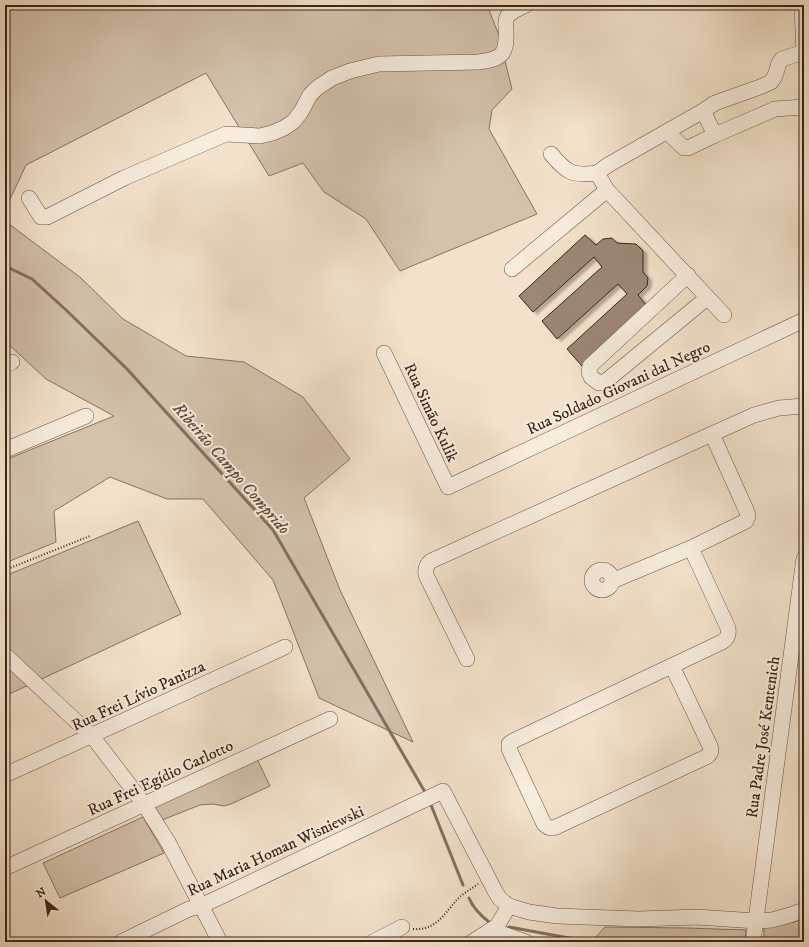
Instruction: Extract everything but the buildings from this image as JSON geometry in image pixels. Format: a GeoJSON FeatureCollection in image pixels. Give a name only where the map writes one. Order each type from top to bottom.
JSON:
{"type":"FeatureCollection","features":[{"type":"Feature","properties":{"kind":"street"},"geometry":{"type":"LineString","coordinates":[[29,198],[41,217],[47,217],[124,178],[226,134],[260,136],[272,133],[293,122],[316,88],[332,78],[357,69],[379,64],[490,61],[500,56],[506,48],[506,21],[508,16],[512,12],[526,5]]}},
{"type":"Feature","properties":{"kind":"street"},"geometry":{"type":"LineString","coordinates":[[802,5],[804,57]]}},
{"type":"Feature","properties":{"kind":"street"},"geometry":{"type":"LineString","coordinates":[[551,154],[561,166],[571,172],[580,175],[597,173],[608,165],[715,103],[771,82],[782,59],[804,52]]}},
{"type":"Feature","properties":{"kind":"street"},"geometry":{"type":"LineString","coordinates":[[667,132],[684,148],[688,148],[775,109],[804,108]]}},
{"type":"Feature","properties":{"kind":"street"},"geometry":{"type":"LineString","coordinates":[[703,111],[715,135]]}},
{"type":"Feature","properties":{"kind":"street"},"geometry":{"type":"LineString","coordinates":[[597,173],[607,190],[724,315]]}},
{"type":"Feature","properties":{"kind":"street"},"geometry":{"type":"LineString","coordinates":[[512,269],[607,190]]}},
{"type":"Feature","properties":{"kind":"street"},"geometry":{"type":"LineString","coordinates":[[688,276],[590,366],[589,372],[591,377],[599,383],[606,381],[707,298]]}},
{"type":"Feature","properties":{"kind":"street","name":"Rua Soldado Giovani dal Negro"},"geometry":{"type":"LineString","coordinates":[[448,487],[804,320]]}},
{"type":"Feature","properties":{"kind":"street","name":"Rua Simão Kulik"},"geometry":{"type":"LineString","coordinates":[[384,352],[448,487]]}},
{"type":"Feature","properties":{"kind":"street"},"geometry":{"type":"LineString","coordinates":[[467,658],[426,575],[425,570],[427,564],[431,561],[766,411],[779,408],[804,406]]}},
{"type":"Feature","properties":{"kind":"street"},"geometry":{"type":"LineString","coordinates":[[5,450],[86,416]]}},
{"type":"Feature","properties":{"kind":"street"},"geometry":{"type":"LineString","coordinates":[[612,581],[691,548],[746,521],[748,516],[712,434]]}},
{"type":"Feature","properties":{"kind":"street"},"geometry":{"type":"LineString","coordinates":[[672,666],[712,749],[710,754],[556,827],[546,827],[509,749],[509,744],[722,642],[729,634],[728,628],[691,548]]}},
{"type":"Feature","properties":{"kind":"street","name":"Rua Padre José Kentenich"},"geometry":{"type":"LineString","coordinates":[[753,942],[804,558]]}},
{"type":"Feature","properties":{"kind":"street","name":"Rua Frei Lívio Panizza"},"geometry":{"type":"LineString","coordinates":[[5,775],[285,647]]}},
{"type":"Feature","properties":{"kind":"street"},"geometry":{"type":"LineString","coordinates":[[5,655],[92,736],[144,804],[168,842],[220,942]]}},
{"type":"Feature","properties":{"kind":"street","name":"Rua Frei Egídio Carlotto"},"geometry":{"type":"LineString","coordinates":[[5,868],[330,720]]}},
{"type":"Feature","properties":{"kind":"street","name":"Rua Maria Homan Wisniewski"},"geometry":{"type":"LineString","coordinates":[[121,942],[189,909],[201,906],[444,791],[488,878]]}},
{"type":"Feature","properties":{"kind":"street"},"geometry":{"type":"LineString","coordinates":[[488,878],[500,899],[509,906],[529,912],[557,916],[639,919],[696,917],[756,921],[772,920],[804,910]]}},
{"type":"Feature","properties":{"kind":"street"},"geometry":{"type":"LineString","coordinates":[[472,942],[492,930],[500,922],[509,906]]}},
{"type":"Feature","properties":{"kind":"street"},"geometry":{"type":"LineString","coordinates":[[373,942],[402,927]]}},
{"type":"Feature","properties":{"kind":"street"},"geometry":{"type":"LineString","coordinates":[[492,930],[526,942]]}},
{"type":"Feature","properties":{"kind":"path"},"geometry":{"type":"LineString","coordinates":[[5,570],[90,536]]}},
{"type":"Feature","properties":{"kind":"path"},"geometry":{"type":"LineString","coordinates":[[402,927],[423,929],[432,925],[448,912],[462,896],[488,878]]}},
{"type":"Feature","properties":{"kind":"shaded area"},"geometry":{"type":"Polygon","coordinates":[[[5,5],[487,5],[498,33],[512,89],[492,110],[489,129],[537,214],[400,271],[366,219],[324,192],[303,163],[269,176],[206,73],[26,165],[5,210],[5,5]]]}},
{"type":"Feature","properties":{"kind":"shaded area"},"geometry":{"type":"Polygon","coordinates":[[[5,221],[81,278],[123,319],[186,356],[244,362],[303,397],[350,459],[304,498],[340,590],[413,742],[319,698],[273,580],[203,499],[167,499],[110,477],[54,511],[56,542],[5,563],[5,460],[114,416],[46,379],[5,341],[5,221]]]}},
{"type":"Feature","properties":{"kind":"shaded area"},"geometry":{"type":"Polygon","coordinates":[[[138,521],[181,614],[5,696],[5,576],[138,521]]]}},
{"type":"Feature","properties":{"kind":"shaded area"},"geometry":{"type":"Polygon","coordinates":[[[257,759],[270,786],[231,804],[224,806],[213,804],[200,805],[162,820],[153,807],[257,759]]]}},
{"type":"Feature","properties":{"kind":"shaded area"},"geometry":{"type":"Polygon","coordinates":[[[143,817],[164,853],[60,898],[43,863],[143,817]]]}},
{"type":"Feature","properties":{"kind":"shaded area"},"geometry":{"type":"Polygon","coordinates":[[[804,918],[804,942],[764,942],[764,927],[794,922],[804,918]]]}},
{"type":"Feature","properties":{"kind":"shaded area"},"geometry":{"type":"Polygon","coordinates":[[[605,927],[746,930],[745,942],[591,942],[605,927]]]}},
{"type":"Feature","properties":{"kind":"waterway","name":"Ribeirão Campo Comprido"},"geometry":{"type":"LineString","coordinates":[[5,75],[8,78],[5,87]]}},
{"type":"Feature","properties":{"kind":"waterway","name":"Ribeirão Campo Comprido"},"geometry":{"type":"LineString","coordinates":[[5,266],[32,279],[127,369],[273,530],[425,792]]}},
{"type":"Feature","properties":{"kind":"waterway","name":"Ribeirão Campo Comprido"},"geometry":{"type":"LineString","coordinates":[[431,805],[463,885]]}},
{"type":"Feature","properties":{"kind":"waterway","name":"Ribeirão Campo Comprido"},"geometry":{"type":"LineString","coordinates":[[469,898],[477,911],[489,922]]}},
{"type":"Feature","properties":{"kind":"waterway","name":"Ribeirão Campo Comprido"},"geometry":{"type":"LineString","coordinates":[[509,927],[569,938],[611,942]]}}]}
